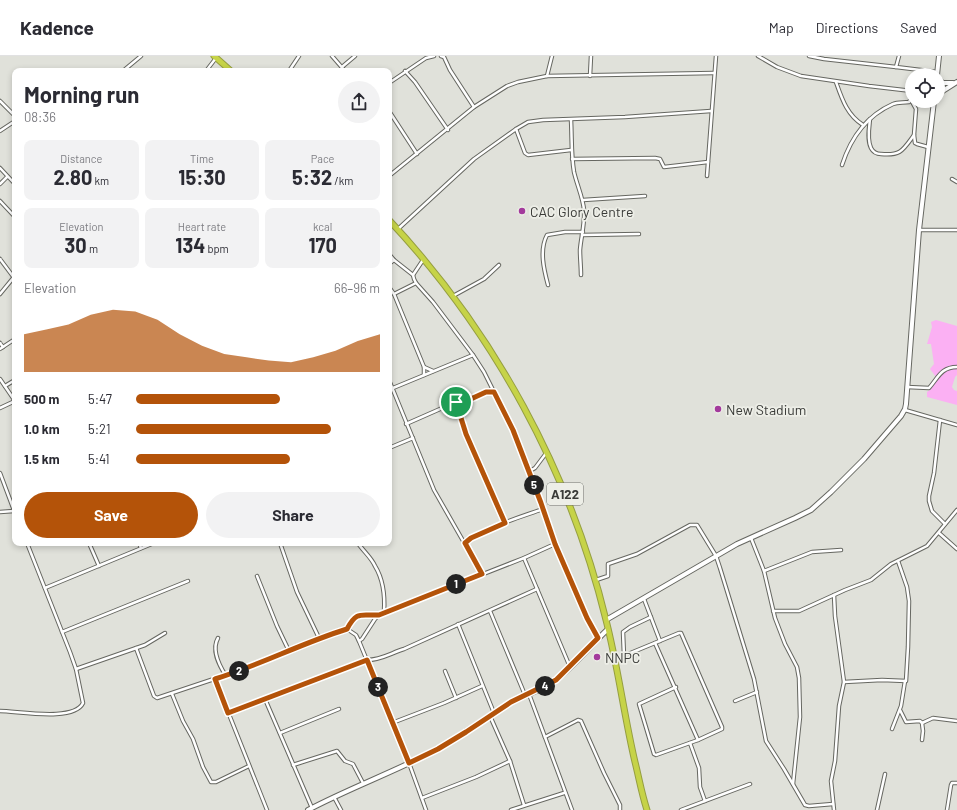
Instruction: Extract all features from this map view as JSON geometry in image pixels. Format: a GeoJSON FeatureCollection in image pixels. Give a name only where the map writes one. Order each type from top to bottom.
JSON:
{"type":"FeatureCollection","features":[{"type":"Feature","properties":{"kind":"highway"},"geometry":{"type":"LineString","coordinates":[[215,57],[228,68]]}},
{"type":"Feature","properties":{"kind":"highway","name":"A122"},"geometry":{"type":"LineString","coordinates":[[392,223],[424,258],[453,296],[499,364],[547,452],[576,522],[596,580],[615,659],[630,738],[647,810]]}},
{"type":"Feature","properties":{"kind":"main road"},"geometry":{"type":"LineString","coordinates":[[938,68],[939,56]]}},
{"type":"Feature","properties":{"kind":"main road"},"geometry":{"type":"LineString","coordinates":[[945,83],[955,82]]}},
{"type":"Feature","properties":{"kind":"main road"},"geometry":{"type":"LineString","coordinates":[[945,89],[955,82]]}},
{"type":"Feature","properties":{"kind":"main road"},"geometry":{"type":"LineString","coordinates":[[606,620],[737,544],[811,510],[864,459],[889,432],[905,409],[919,230],[933,108]]}},
{"type":"Feature","properties":{"kind":"main road"},"geometry":{"type":"LineString","coordinates":[[310,809],[443,746],[494,713],[527,694],[549,684],[570,667],[608,629]]}},
{"type":"Feature","properties":{"kind":"street"},"geometry":{"type":"LineString","coordinates":[[126,68],[141,56]]}},
{"type":"Feature","properties":{"kind":"street"},"geometry":{"type":"LineString","coordinates":[[290,68],[299,56]]}},
{"type":"Feature","properties":{"kind":"street"},"geometry":{"type":"LineString","coordinates":[[332,56],[342,67],[355,56]]}},
{"type":"Feature","properties":{"kind":"street"},"geometry":{"type":"LineString","coordinates":[[392,81],[426,57],[434,56]]}},
{"type":"Feature","properties":{"kind":"street"},"geometry":{"type":"LineString","coordinates":[[444,56],[450,70],[474,107]]}},
{"type":"Feature","properties":{"kind":"street"},"geometry":{"type":"LineString","coordinates":[[547,76],[552,56]]}},
{"type":"Feature","properties":{"kind":"street"},"geometry":{"type":"LineString","coordinates":[[590,76],[591,56]]}},
{"type":"Feature","properties":{"kind":"street"},"geometry":{"type":"LineString","coordinates":[[707,176],[716,56]]}},
{"type":"Feature","properties":{"kind":"street"},"geometry":{"type":"LineString","coordinates":[[758,56],[789,72],[807,77],[905,90]]}},
{"type":"Feature","properties":{"kind":"street"},"geometry":{"type":"LineString","coordinates":[[811,56],[824,59],[908,68]]}},
{"type":"Feature","properties":{"kind":"street"},"geometry":{"type":"LineString","coordinates":[[896,66],[899,56]]}},
{"type":"Feature","properties":{"kind":"street"},"geometry":{"type":"LineString","coordinates":[[208,68],[215,57]]}},
{"type":"Feature","properties":{"kind":"street"},"geometry":{"type":"LineString","coordinates":[[405,71],[415,82],[448,130]]}},
{"type":"Feature","properties":{"kind":"street"},"geometry":{"type":"LineString","coordinates":[[392,174],[448,130],[474,107],[507,86],[518,82],[547,76],[714,73]]}},
{"type":"Feature","properties":{"kind":"street"},"geometry":{"type":"LineString","coordinates":[[836,82],[848,112],[863,125]]}},
{"type":"Feature","properties":{"kind":"street"},"geometry":{"type":"LineString","coordinates":[[0,101],[12,113]]}},
{"type":"Feature","properties":{"kind":"street"},"geometry":{"type":"LineString","coordinates":[[842,165],[849,146],[863,125],[895,104],[905,103]]}},
{"type":"Feature","properties":{"kind":"street"},"geometry":{"type":"LineString","coordinates":[[870,119],[869,136],[871,149],[876,153],[893,155],[900,153],[907,146],[914,135],[917,114],[916,108]]}},
{"type":"Feature","properties":{"kind":"street"},"geometry":{"type":"LineString","coordinates":[[398,230],[474,158],[516,128],[528,122],[535,120],[571,120],[711,111]]}},
{"type":"Feature","properties":{"kind":"street"},"geometry":{"type":"LineString","coordinates":[[392,116],[417,154]]}},
{"type":"Feature","properties":{"kind":"street"},"geometry":{"type":"LineString","coordinates":[[571,120],[572,159],[579,193],[583,200],[585,218],[580,250],[581,275]]}},
{"type":"Feature","properties":{"kind":"street"},"geometry":{"type":"LineString","coordinates":[[0,131],[12,123]]}},
{"type":"Feature","properties":{"kind":"street"},"geometry":{"type":"LineString","coordinates":[[516,128],[525,153],[528,155],[571,150]]}},
{"type":"Feature","properties":{"kind":"street"},"geometry":{"type":"LineString","coordinates":[[914,135],[917,144],[928,147]]}},
{"type":"Feature","properties":{"kind":"street"},"geometry":{"type":"LineString","coordinates":[[572,159],[655,158],[660,159],[664,166],[708,162]]}},
{"type":"Feature","properties":{"kind":"street"},"geometry":{"type":"LineString","coordinates":[[0,168],[12,181]]}},
{"type":"Feature","properties":{"kind":"street"},"geometry":{"type":"LineString","coordinates":[[0,184],[7,177]]}},
{"type":"Feature","properties":{"kind":"street"},"geometry":{"type":"LineString","coordinates":[[952,179],[957,182]]}},
{"type":"Feature","properties":{"kind":"street"},"geometry":{"type":"LineString","coordinates":[[583,200],[645,196]]}},
{"type":"Feature","properties":{"kind":"street"},"geometry":{"type":"LineString","coordinates":[[0,201],[12,214]]}},
{"type":"Feature","properties":{"kind":"street"},"geometry":{"type":"LineString","coordinates":[[919,230],[957,230]]}},
{"type":"Feature","properties":{"kind":"street"},"geometry":{"type":"LineString","coordinates":[[548,286],[543,244],[548,234],[565,232],[639,234]]}},
{"type":"Feature","properties":{"kind":"street"},"geometry":{"type":"LineString","coordinates":[[392,258],[413,275],[416,283],[433,302],[473,354],[484,372],[513,430],[555,544],[587,618],[598,638]]}},
{"type":"Feature","properties":{"kind":"street"},"geometry":{"type":"LineString","coordinates":[[413,275],[424,258]]}},
{"type":"Feature","properties":{"kind":"street"},"geometry":{"type":"LineString","coordinates":[[0,259],[12,275]]}},
{"type":"Feature","properties":{"kind":"street"},"geometry":{"type":"LineString","coordinates":[[453,296],[480,281],[499,265]]}},
{"type":"Feature","properties":{"kind":"street"},"geometry":{"type":"LineString","coordinates":[[0,294],[12,280]]}},
{"type":"Feature","properties":{"kind":"street"},"geometry":{"type":"LineString","coordinates":[[394,294],[416,283]]}},
{"type":"Feature","properties":{"kind":"street"},"geometry":{"type":"LineString","coordinates":[[392,292],[424,367],[424,375]]}},
{"type":"Feature","properties":{"kind":"street"},"geometry":{"type":"LineString","coordinates":[[0,350],[12,341]]}},
{"type":"Feature","properties":{"kind":"street"},"geometry":{"type":"LineString","coordinates":[[0,343],[3,347]]}},
{"type":"Feature","properties":{"kind":"street"},"geometry":{"type":"LineString","coordinates":[[473,354],[392,388],[434,490],[482,574]]}},
{"type":"Feature","properties":{"kind":"street"},"geometry":{"type":"LineString","coordinates":[[424,367],[434,371]]}},
{"type":"Feature","properties":{"kind":"street"},"geometry":{"type":"LineString","coordinates":[[907,386],[929,388],[942,371],[957,367]]}},
{"type":"Feature","properties":{"kind":"street"},"geometry":{"type":"LineString","coordinates":[[0,379],[12,396]]}},
{"type":"Feature","properties":{"kind":"street"},"geometry":{"type":"LineString","coordinates":[[5,386],[12,382]]}},
{"type":"Feature","properties":{"kind":"street"},"geometry":{"type":"LineString","coordinates":[[406,424],[456,402],[473,398],[486,392],[494,392]]}},
{"type":"Feature","properties":{"kind":"street"},"geometry":{"type":"LineString","coordinates":[[0,408],[12,402]]}},
{"type":"Feature","properties":{"kind":"street"},"geometry":{"type":"LineString","coordinates":[[456,402],[466,434],[505,523]]}},
{"type":"Feature","properties":{"kind":"street"},"geometry":{"type":"LineString","coordinates":[[905,409],[957,425]]}},
{"type":"Feature","properties":{"kind":"street"},"geometry":{"type":"LineString","coordinates":[[940,420],[935,469],[928,496],[932,511],[944,524]]}},
{"type":"Feature","properties":{"kind":"street"},"geometry":{"type":"LineString","coordinates":[[392,447],[413,438]]}},
{"type":"Feature","properties":{"kind":"street"},"geometry":{"type":"LineString","coordinates":[[528,472],[535,468],[547,452]]}},
{"type":"Feature","properties":{"kind":"street"},"geometry":{"type":"LineString","coordinates":[[0,473],[12,504]]}},
{"type":"Feature","properties":{"kind":"street"},"geometry":{"type":"LineString","coordinates":[[465,543],[471,538],[505,523],[543,509]]}},
{"type":"Feature","properties":{"kind":"street"},"geometry":{"type":"LineString","coordinates":[[773,611],[799,611],[871,580],[891,564],[927,546],[957,510]]}},
{"type":"Feature","properties":{"kind":"street"},"geometry":{"type":"LineString","coordinates":[[0,512],[12,512]]}},
{"type":"Feature","properties":{"kind":"street"},"geometry":{"type":"LineString","coordinates":[[596,580],[608,576],[608,564],[637,554],[695,524],[716,556],[743,639],[757,692],[766,741],[805,805],[833,804]]}},
{"type":"Feature","properties":{"kind":"street"},"geometry":{"type":"LineString","coordinates":[[939,533],[957,549]]}},
{"type":"Feature","properties":{"kind":"street"},"geometry":{"type":"LineString","coordinates":[[751,538],[764,571],[773,611],[781,635],[797,667],[799,678],[800,717],[793,784]]}},
{"type":"Feature","properties":{"kind":"street"},"geometry":{"type":"LineString","coordinates":[[359,641],[374,619],[384,612],[524,558],[555,544]]}},
{"type":"Feature","properties":{"kind":"street"},"geometry":{"type":"LineString","coordinates":[[0,711],[29,712],[41,715],[68,712],[79,708],[83,703],[76,669],[29,546]]}},
{"type":"Feature","properties":{"kind":"street"},"geometry":{"type":"LineString","coordinates":[[90,546],[98,566]]}},
{"type":"Feature","properties":{"kind":"street"},"geometry":{"type":"LineString","coordinates":[[45,588],[146,546]]}},
{"type":"Feature","properties":{"kind":"street"},"geometry":{"type":"LineString","coordinates":[[281,546],[297,592],[319,638]]}},
{"type":"Feature","properties":{"kind":"street"},"geometry":{"type":"LineString","coordinates":[[360,546],[375,564],[378,571],[383,596],[384,612]]}},
{"type":"Feature","properties":{"kind":"street"},"geometry":{"type":"LineString","coordinates":[[764,571],[812,552],[841,550]]}},
{"type":"Feature","properties":{"kind":"street"},"geometry":{"type":"LineString","coordinates":[[524,558],[570,667]]}},
{"type":"Feature","properties":{"kind":"street"},"geometry":{"type":"LineString","coordinates":[[892,729],[900,710],[906,681],[908,647],[909,601],[907,587],[898,561]]}},
{"type":"Feature","properties":{"kind":"street"},"geometry":{"type":"LineString","coordinates":[[257,576],[275,622],[290,651]]}},
{"type":"Feature","properties":{"kind":"street"},"geometry":{"type":"LineString","coordinates":[[62,632],[188,580]]}},
{"type":"Feature","properties":{"kind":"street"},"geometry":{"type":"LineString","coordinates":[[228,713],[367,660],[384,658],[394,652],[404,649],[537,589]]}},
{"type":"Feature","properties":{"kind":"street"},"geometry":{"type":"LineString","coordinates":[[834,595],[835,616],[844,682],[839,706],[835,761],[831,781],[834,810]]}},
{"type":"Feature","properties":{"kind":"street"},"geometry":{"type":"LineString","coordinates":[[644,599],[660,640]]}},
{"type":"Feature","properties":{"kind":"street"},"geometry":{"type":"LineString","coordinates":[[490,611],[545,737],[564,792],[572,810]]}},
{"type":"Feature","properties":{"kind":"street"},"geometry":{"type":"LineString","coordinates":[[136,648],[154,696],[157,698],[226,676],[319,638],[347,629],[356,616],[364,614],[379,615]]}},
{"type":"Feature","properties":{"kind":"street"},"geometry":{"type":"LineString","coordinates":[[624,656],[623,632],[651,617]]}},
{"type":"Feature","properties":{"kind":"street"},"geometry":{"type":"LineString","coordinates":[[458,624],[494,713]]}},
{"type":"Feature","properties":{"kind":"street"},"geometry":{"type":"LineString","coordinates":[[347,629],[356,635],[359,641],[409,763],[426,810]]}},
{"type":"Feature","properties":{"kind":"street"},"geometry":{"type":"LineString","coordinates":[[615,659],[679,632],[682,634],[722,727],[722,729],[698,740],[655,755],[639,705],[676,687]]}},
{"type":"Feature","properties":{"kind":"street"},"geometry":{"type":"LineString","coordinates":[[76,669],[145,646],[165,633]]}},
{"type":"Feature","properties":{"kind":"street"},"geometry":{"type":"LineString","coordinates":[[218,638],[215,643],[216,653],[226,676]]}},
{"type":"Feature","properties":{"kind":"street"},"geometry":{"type":"LineString","coordinates":[[655,643],[676,687],[698,740]]}},
{"type":"Feature","properties":{"kind":"street"},"geometry":{"type":"LineString","coordinates":[[445,671],[456,698]]}},
{"type":"Feature","properties":{"kind":"street"},"geometry":{"type":"LineString","coordinates":[[215,679],[268,810]]}},
{"type":"Feature","properties":{"kind":"street"},"geometry":{"type":"LineString","coordinates":[[844,682],[882,680],[906,681]]}},
{"type":"Feature","properties":{"kind":"street"},"geometry":{"type":"LineString","coordinates":[[392,723],[456,698],[482,686]]}},
{"type":"Feature","properties":{"kind":"street"},"geometry":{"type":"LineString","coordinates":[[734,700],[757,692]]}},
{"type":"Feature","properties":{"kind":"street"},"geometry":{"type":"LineString","coordinates":[[172,694],[183,721],[193,739],[203,767],[211,782],[216,782],[249,766]]}},
{"type":"Feature","properties":{"kind":"street"},"geometry":{"type":"LineString","coordinates":[[265,699],[310,809]]}},
{"type":"Feature","properties":{"kind":"street"},"geometry":{"type":"LineString","coordinates":[[280,733],[339,709]]}},
{"type":"Feature","properties":{"kind":"street"},"geometry":{"type":"LineString","coordinates":[[900,710],[906,722],[911,723],[920,721],[922,723],[933,718],[957,721]]}},
{"type":"Feature","properties":{"kind":"street"},"geometry":{"type":"LineString","coordinates":[[490,716],[510,761],[524,805]]}},
{"type":"Feature","properties":{"kind":"street"},"geometry":{"type":"LineString","coordinates":[[545,737],[578,720],[581,721],[620,805],[620,810]]}},
{"type":"Feature","properties":{"kind":"street"},"geometry":{"type":"LineString","coordinates":[[922,723],[922,740]]}},
{"type":"Feature","properties":{"kind":"street"},"geometry":{"type":"LineString","coordinates":[[690,743],[699,768],[700,788],[705,801]]}},
{"type":"Feature","properties":{"kind":"street"},"geometry":{"type":"LineString","coordinates":[[293,765],[337,751],[345,761],[354,764],[363,783]]}},
{"type":"Feature","properties":{"kind":"street"},"geometry":{"type":"LineString","coordinates":[[422,798],[476,777],[510,761]]}},
{"type":"Feature","properties":{"kind":"street"},"geometry":{"type":"LineString","coordinates":[[877,810],[885,774]]}},
{"type":"Feature","properties":{"kind":"street"},"geometry":{"type":"LineString","coordinates":[[947,810],[952,783],[957,783]]}},
{"type":"Feature","properties":{"kind":"street"},"geometry":{"type":"LineString","coordinates":[[680,810],[750,784]]}},
{"type":"Feature","properties":{"kind":"street"},"geometry":{"type":"LineString","coordinates":[[511,810],[564,792]]}},
{"type":"Feature","properties":{"kind":"street"},"geometry":{"type":"LineString","coordinates":[[334,797],[341,810]]}},
{"type":"Feature","properties":{"kind":"shaded area"},"geometry":{"type":"Polygon","coordinates":[[[936,320],[957,326],[957,375],[952,387],[957,391],[957,405],[927,397],[927,392],[931,389],[940,374],[936,377],[930,369],[934,364],[931,344],[927,344],[932,327],[931,322],[936,320]]]}},
{"type":"Feature","properties":{"kind":"place","name":"CAC Glory Centre"},"geometry":{"type":"Point","coordinates":[522,211]}},
{"type":"Feature","properties":{"kind":"place","name":"New Stadium"},"geometry":{"type":"Point","coordinates":[718,409]}},
{"type":"Feature","properties":{"kind":"place","name":"NNPC"},"geometry":{"type":"Point","coordinates":[597,657]}},
{"type":"Feature","properties":{"kind":"route"},"geometry":{"type":"LineString","coordinates":[[486,392],[494,392],[513,430],[555,544],[591,627],[598,638],[556,680],[511,702],[438,749],[409,763],[367,660],[324,675],[228,713],[215,679],[250,667],[319,638],[347,629],[356,616],[364,614],[368,616],[379,615],[482,574],[465,543],[471,538],[505,523],[466,434],[456,402],[473,398],[486,392]]}}]}
